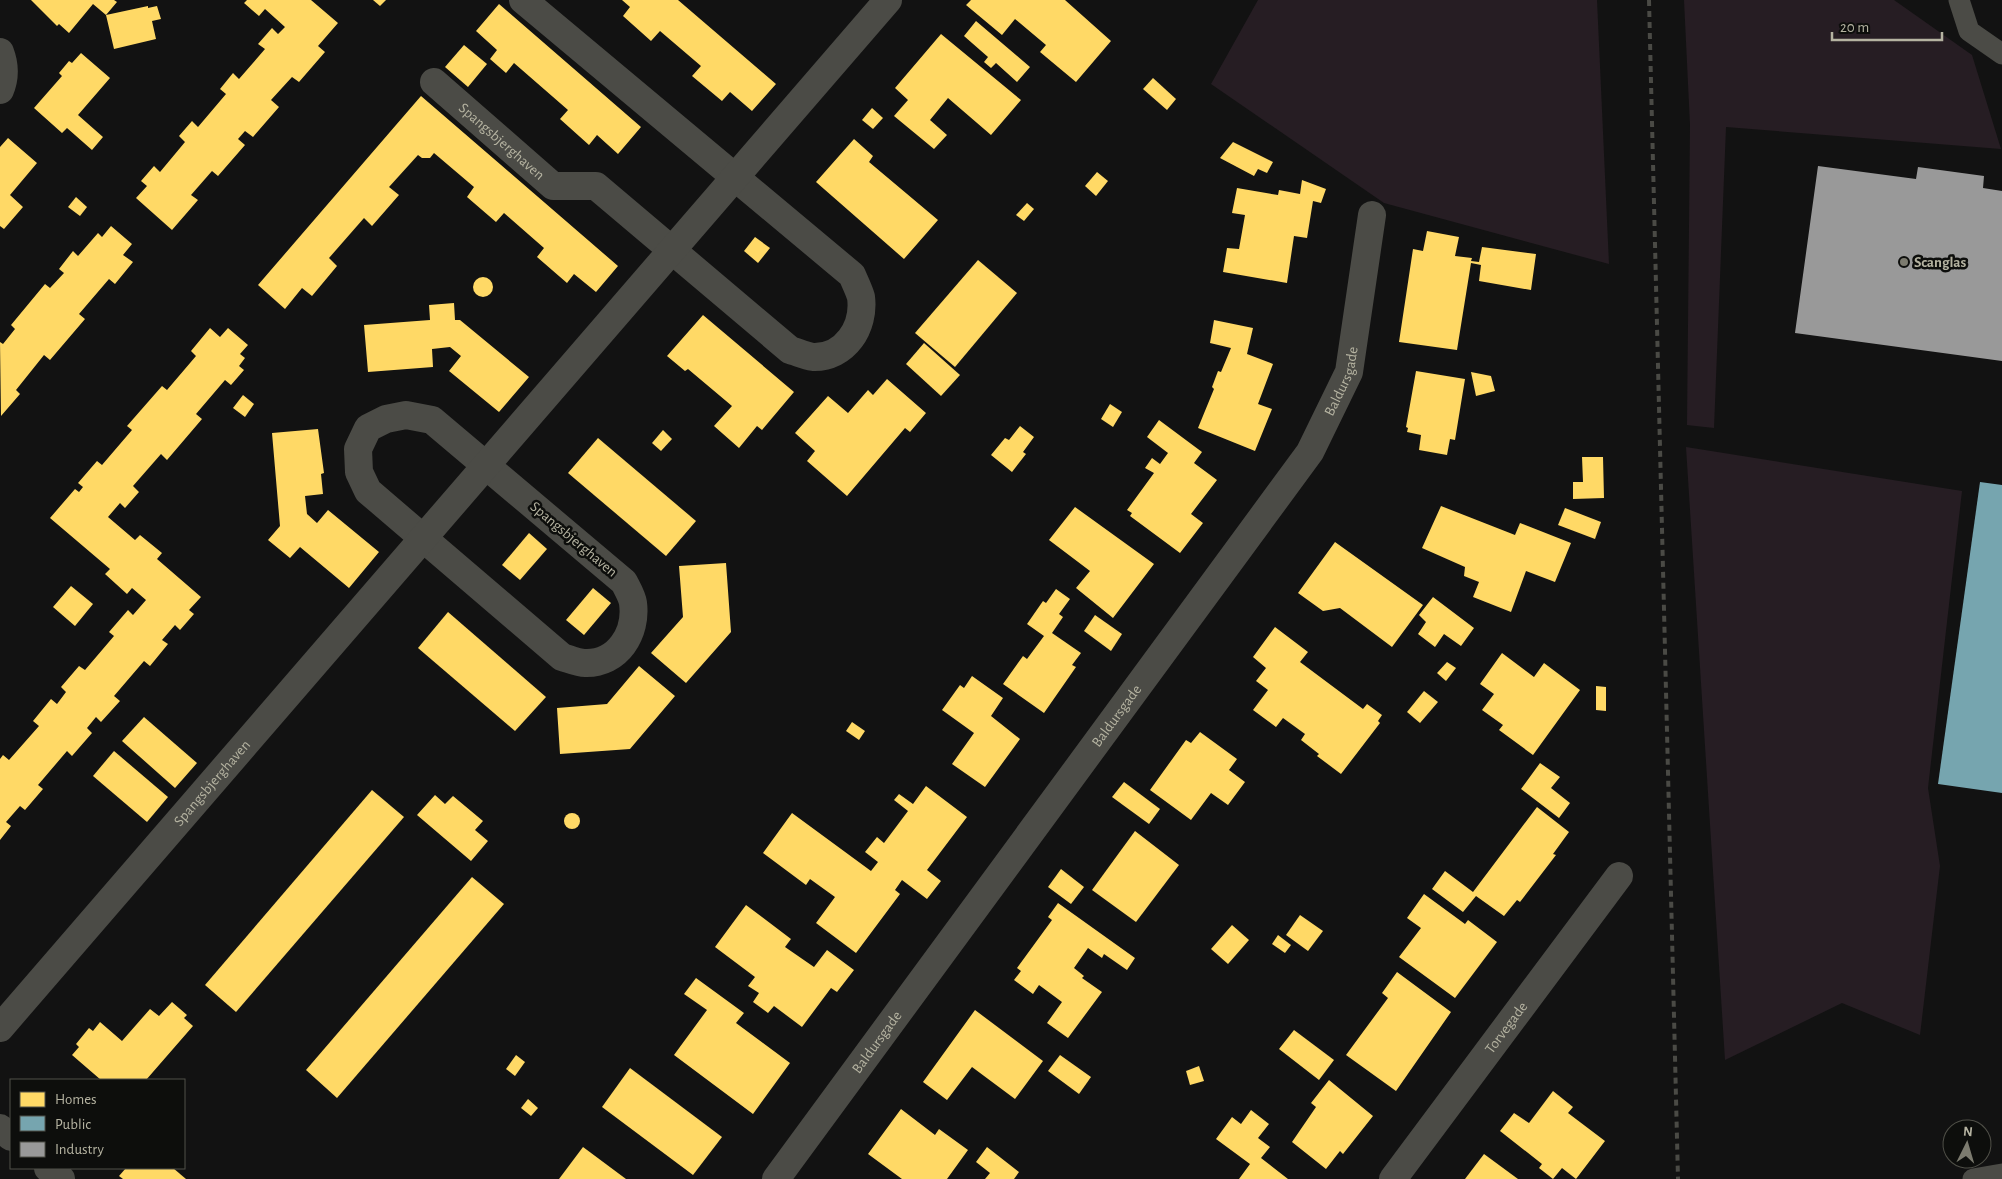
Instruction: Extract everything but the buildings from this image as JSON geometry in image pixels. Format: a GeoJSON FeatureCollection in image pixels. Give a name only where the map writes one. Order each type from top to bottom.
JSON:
{"type":"FeatureCollection","features":[{"type":"Feature","properties":{"kind":"street","name":"Spangsbjerghaven"},"geometry":{"type":"LineString","coordinates":[[434,82],[553,186],[596,186],[790,350],[812,357],[833,354],[850,343],[861,316],[860,296],[852,275],[523,0]]}},
{"type":"Feature","properties":{"kind":"street","name":"Spangsbjerghaven"},"geometry":{"type":"LineString","coordinates":[[0,1028],[888,0]]}},
{"type":"Feature","properties":{"kind":"street"},"geometry":{"type":"LineString","coordinates":[[0,52],[3,61],[4,81],[0,90]]}},
{"type":"Feature","properties":{"kind":"street","name":"Baldursgade"},"geometry":{"type":"LineString","coordinates":[[776,1179],[1310,452],[1349,372],[1372,215]]}},
{"type":"Feature","properties":{"kind":"street","name":"Spangsbjerghaven"},"geometry":{"type":"LineString","coordinates":[[406,415],[432,420],[624,582],[633,601],[633,622],[622,649],[605,659],[584,663],[562,657],[423,538],[368,492],[359,472],[358,449],[368,428],[386,418],[406,415]]}},
{"type":"Feature","properties":{"kind":"street","name":"Torvegade"},"geometry":{"type":"LineString","coordinates":[[1393,1179],[1619,876]]}},
{"type":"Feature","properties":{"kind":"street"},"geometry":{"type":"LineString","coordinates":[[0,1128],[10,1136]]}},
{"type":"Feature","properties":{"kind":"street"},"geometry":{"type":"LineString","coordinates":[[49,1169],[61,1179]]}},
{"type":"Feature","properties":{"kind":"lane"},"geometry":{"type":"LineString","coordinates":[[1959,0],[1969,31],[2002,54]]}},
{"type":"Feature","properties":{"kind":"lane"},"geometry":{"type":"LineString","coordinates":[[1973,1179],[2002,1174]]}},
{"type":"Feature","properties":{"kind":"shaded area"},"geometry":{"type":"Polygon","coordinates":[[[1258,0],[1597,0],[1609,264],[1384,203],[1211,84],[1258,0]]]}},
{"type":"Feature","properties":{"kind":"shaded area"},"geometry":{"type":"Polygon","coordinates":[[[1684,0],[1894,0],[1972,55],[2001,149],[1726,127],[1714,428],[1687,425],[1690,125],[1684,0]]]}},
{"type":"Feature","properties":{"kind":"shaded area"},"geometry":{"type":"Polygon","coordinates":[[[1686,447],[1962,491],[1928,788],[1940,866],[1920,1035],[1842,1003],[1725,1060],[1686,447]]]}},
{"type":"Feature","properties":{"kind":"railway"},"geometry":{"type":"LineString","coordinates":[[1649,0],[1678,1179]]}},
{"type":"Feature","properties":{"kind":"place","name":"Scanglas"},"geometry":{"type":"Point","coordinates":[1904,262]}}]}
